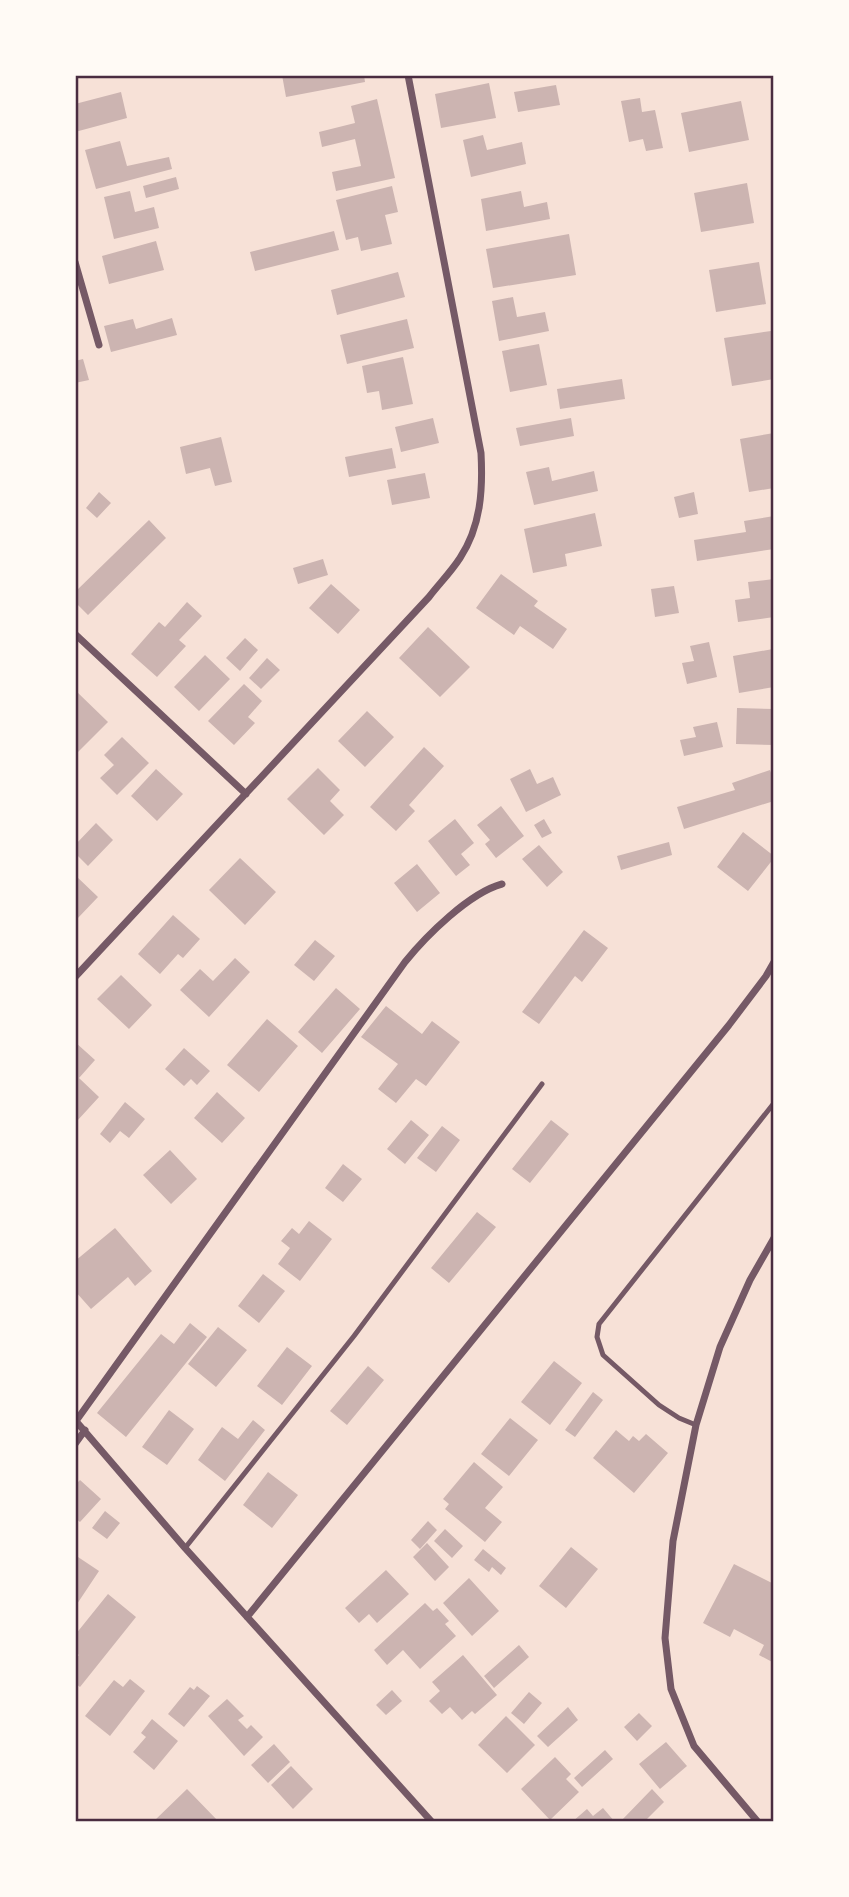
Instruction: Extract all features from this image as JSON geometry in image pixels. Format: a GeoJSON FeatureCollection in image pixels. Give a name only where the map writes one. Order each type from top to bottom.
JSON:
{"type":"FeatureCollection","features":[{"type":"Feature","properties":{"kind":"street"},"geometry":{"type":"LineString","coordinates":[[75,977],[429,597],[461,557],[476,522],[483,484],[481,453],[408,75]]}},
{"type":"Feature","properties":{"kind":"street"},"geometry":{"type":"LineString","coordinates":[[75,261],[99,345]]}},
{"type":"Feature","properties":{"kind":"street"},"geometry":{"type":"LineString","coordinates":[[75,634],[246,794]]}},
{"type":"Feature","properties":{"kind":"street"},"geometry":{"type":"LineString","coordinates":[[432,1822],[186,1548],[76,1420],[405,962],[448,917],[492,887],[502,884]]}},
{"type":"Feature","properties":{"kind":"street"},"geometry":{"type":"LineString","coordinates":[[247,1616],[770,978],[774,962]]}},
{"type":"Feature","properties":{"kind":"street"},"geometry":{"type":"LineString","coordinates":[[758,1822],[694,1745],[671,1689],[665,1638],[673,1541],[696,1425],[720,1347],[750,1280],[774,1238]]}},
{"type":"Feature","properties":{"kind":"street"},"geometry":{"type":"LineString","coordinates":[[75,1444],[85,1430]]}},
{"type":"Feature","properties":{"kind":"lane"},"geometry":{"type":"LineString","coordinates":[[186,1548],[354,1336],[542,1084]]}},
{"type":"Feature","properties":{"kind":"lane"},"geometry":{"type":"LineString","coordinates":[[696,1425],[659,1405],[603,1355],[597,1337],[599,1324],[774,1103]]}},
{"type":"Feature","properties":{"kind":"building"},"geometry":{"type":"Polygon","coordinates":[[[282,75],[364,75],[365,82],[286,97],[282,75]]]}},
{"type":"Feature","properties":{"kind":"building"},"geometry":{"type":"Polygon","coordinates":[[[489,83],[496,118],[441,128],[435,94],[489,83]]]}},
{"type":"Feature","properties":{"kind":"building"},"geometry":{"type":"Polygon","coordinates":[[[556,85],[560,105],[518,112],[514,92],[556,85]]]}},
{"type":"Feature","properties":{"kind":"building"},"geometry":{"type":"Polygon","coordinates":[[[121,92],[127,118],[75,132],[75,104],[121,92]]]}},
{"type":"Feature","properties":{"kind":"building"},"geometry":{"type":"Polygon","coordinates":[[[640,98],[642,112],[655,110],[663,148],[646,151],[643,139],[629,142],[621,101],[640,98]]]}},
{"type":"Feature","properties":{"kind":"building"},"geometry":{"type":"Polygon","coordinates":[[[377,99],[395,178],[336,191],[332,172],[361,166],[355,139],[322,147],[319,132],[355,123],[351,106],[377,99]]]}},
{"type":"Feature","properties":{"kind":"building"},"geometry":{"type":"Polygon","coordinates":[[[741,101],[749,140],[689,152],[681,113],[741,101]]]}},
{"type":"Feature","properties":{"kind":"building"},"geometry":{"type":"Polygon","coordinates":[[[483,135],[487,150],[522,142],[526,164],[471,177],[463,140],[483,135]]]}},
{"type":"Feature","properties":{"kind":"building"},"geometry":{"type":"Polygon","coordinates":[[[120,141],[127,166],[169,157],[172,169],[96,189],[85,150],[120,141]]]}},
{"type":"Feature","properties":{"kind":"building"},"geometry":{"type":"Polygon","coordinates":[[[176,177],[179,189],[146,198],[143,186],[176,177]]]}},
{"type":"Feature","properties":{"kind":"building"},"geometry":{"type":"Polygon","coordinates":[[[747,183],[754,223],[701,232],[694,193],[747,183]]]}},
{"type":"Feature","properties":{"kind":"building"},"geometry":{"type":"Polygon","coordinates":[[[392,186],[398,212],[385,215],[392,244],[361,251],[358,237],[346,240],[336,200],[392,186]]]}},
{"type":"Feature","properties":{"kind":"building"},"geometry":{"type":"Polygon","coordinates":[[[130,191],[135,212],[154,207],[159,228],[114,239],[104,197],[130,191]]]}},
{"type":"Feature","properties":{"kind":"building"},"geometry":{"type":"Polygon","coordinates":[[[521,191],[524,207],[547,202],[550,219],[486,231],[481,199],[521,191]]]}},
{"type":"Feature","properties":{"kind":"building"},"geometry":{"type":"Polygon","coordinates":[[[334,231],[339,250],[255,271],[250,252],[334,231]]]}},
{"type":"Feature","properties":{"kind":"building"},"geometry":{"type":"Polygon","coordinates":[[[569,234],[576,275],[493,288],[486,249],[569,234]]]}},
{"type":"Feature","properties":{"kind":"building"},"geometry":{"type":"Polygon","coordinates":[[[156,241],[164,270],[109,284],[102,256],[156,241]]]}},
{"type":"Feature","properties":{"kind":"building"},"geometry":{"type":"Polygon","coordinates":[[[759,262],[766,304],[716,312],[709,270],[759,262]]]}},
{"type":"Feature","properties":{"kind":"building"},"geometry":{"type":"Polygon","coordinates":[[[398,272],[405,297],[337,315],[331,290],[398,272]]]}},
{"type":"Feature","properties":{"kind":"building"},"geometry":{"type":"Polygon","coordinates":[[[513,297],[517,317],[545,312],[549,331],[499,341],[492,301],[513,297]]]}},
{"type":"Feature","properties":{"kind":"building"},"geometry":{"type":"Polygon","coordinates":[[[172,318],[177,335],[111,352],[104,326],[133,319],[136,329],[172,318]]]}},
{"type":"Feature","properties":{"kind":"building"},"geometry":{"type":"Polygon","coordinates":[[[407,319],[414,348],[347,364],[340,335],[407,319]]]}},
{"type":"Feature","properties":{"kind":"building"},"geometry":{"type":"Polygon","coordinates":[[[771,331],[774,379],[732,386],[724,338],[771,331]]]}},
{"type":"Feature","properties":{"kind":"building"},"geometry":{"type":"Polygon","coordinates":[[[539,344],[547,385],[510,392],[502,351],[539,344]]]}},
{"type":"Feature","properties":{"kind":"building"},"geometry":{"type":"Polygon","coordinates":[[[403,357],[413,404],[382,410],[379,391],[367,393],[362,366],[403,357]]]}},
{"type":"Feature","properties":{"kind":"building"},"geometry":{"type":"Polygon","coordinates":[[[83,359],[89,380],[75,383],[75,361],[83,359]]]}},
{"type":"Feature","properties":{"kind":"building"},"geometry":{"type":"Polygon","coordinates":[[[622,379],[625,399],[560,409],[557,389],[622,379]]]}},
{"type":"Feature","properties":{"kind":"building"},"geometry":{"type":"Polygon","coordinates":[[[433,418],[439,443],[401,452],[395,427],[433,418]]]}},
{"type":"Feature","properties":{"kind":"building"},"geometry":{"type":"Polygon","coordinates":[[[571,418],[574,436],[520,446],[516,428],[571,418]]]}},
{"type":"Feature","properties":{"kind":"building"},"geometry":{"type":"Polygon","coordinates":[[[774,433],[774,488],[749,492],[740,439],[774,433]]]}},
{"type":"Feature","properties":{"kind":"building"},"geometry":{"type":"Polygon","coordinates":[[[221,437],[232,482],[215,486],[210,468],[186,474],[180,447],[221,437]]]}},
{"type":"Feature","properties":{"kind":"building"},"geometry":{"type":"Polygon","coordinates":[[[392,448],[396,468],[349,477],[345,457],[392,448]]]}},
{"type":"Feature","properties":{"kind":"building"},"geometry":{"type":"Polygon","coordinates":[[[549,467],[552,481],[594,471],[598,491],[534,505],[526,472],[549,467]]]}},
{"type":"Feature","properties":{"kind":"building"},"geometry":{"type":"Polygon","coordinates":[[[425,473],[430,498],[392,505],[387,480],[425,473]]]}},
{"type":"Feature","properties":{"kind":"building"},"geometry":{"type":"Polygon","coordinates":[[[99,492],[111,503],[97,518],[86,508],[99,492]]]}},
{"type":"Feature","properties":{"kind":"building"},"geometry":{"type":"Polygon","coordinates":[[[694,492],[698,514],[679,518],[674,497],[694,492]]]}},
{"type":"Feature","properties":{"kind":"building"},"geometry":{"type":"Polygon","coordinates":[[[595,513],[602,546],[565,554],[567,566],[533,573],[524,529],[595,513]]]}},
{"type":"Feature","properties":{"kind":"building"},"geometry":{"type":"Polygon","coordinates":[[[774,516],[774,549],[697,561],[694,540],[746,532],[744,521],[774,516]]]}},
{"type":"Feature","properties":{"kind":"building"},"geometry":{"type":"Polygon","coordinates":[[[149,520],[166,538],[88,615],[75,602],[75,592],[149,520]]]}},
{"type":"Feature","properties":{"kind":"building"},"geometry":{"type":"Polygon","coordinates":[[[323,559],[328,575],[298,584],[293,568],[323,559]]]}},
{"type":"Feature","properties":{"kind":"building"},"geometry":{"type":"Polygon","coordinates":[[[501,574],[538,601],[534,606],[567,629],[553,649],[520,626],[514,635],[476,608],[501,574]]]}},
{"type":"Feature","properties":{"kind":"building"},"geometry":{"type":"Polygon","coordinates":[[[774,579],[774,617],[738,622],[735,600],[750,598],[748,582],[774,579]]]}},
{"type":"Feature","properties":{"kind":"building"},"geometry":{"type":"Polygon","coordinates":[[[331,584],[360,610],[338,634],[309,608],[331,584]]]}},
{"type":"Feature","properties":{"kind":"building"},"geometry":{"type":"Polygon","coordinates":[[[674,586],[679,613],[655,617],[651,589],[674,586]]]}},
{"type":"Feature","properties":{"kind":"building"},"geometry":{"type":"Polygon","coordinates":[[[187,602],[202,616],[179,640],[186,646],[157,677],[131,654],[159,622],[165,627],[187,602]]]}},
{"type":"Feature","properties":{"kind":"building"},"geometry":{"type":"Polygon","coordinates":[[[428,627],[470,667],[440,697],[399,658],[428,627]]]}},
{"type":"Feature","properties":{"kind":"building"},"geometry":{"type":"Polygon","coordinates":[[[245,638],[258,650],[240,671],[226,658],[245,638]]]}},
{"type":"Feature","properties":{"kind":"building"},"geometry":{"type":"Polygon","coordinates":[[[709,642],[717,677],[687,684],[682,663],[694,661],[690,646],[709,642]]]}},
{"type":"Feature","properties":{"kind":"building"},"geometry":{"type":"Polygon","coordinates":[[[773,649],[774,687],[739,693],[733,656],[773,649]]]}},
{"type":"Feature","properties":{"kind":"building"},"geometry":{"type":"Polygon","coordinates":[[[205,655],[230,679],[199,711],[174,687],[205,655]]]}},
{"type":"Feature","properties":{"kind":"building"},"geometry":{"type":"Polygon","coordinates":[[[267,658],[280,670],[261,689],[249,678],[267,658]]]}},
{"type":"Feature","properties":{"kind":"building"},"geometry":{"type":"Polygon","coordinates":[[[244,684],[262,701],[248,717],[255,723],[234,745],[208,721],[244,684]]]}},
{"type":"Feature","properties":{"kind":"building"},"geometry":{"type":"Polygon","coordinates":[[[75,690],[108,722],[75,755],[75,690]]]}},
{"type":"Feature","properties":{"kind":"building"},"geometry":{"type":"Polygon","coordinates":[[[737,708],[774,709],[774,745],[736,744],[737,708]]]}},
{"type":"Feature","properties":{"kind":"building"},"geometry":{"type":"Polygon","coordinates":[[[367,711],[394,737],[365,767],[338,741],[367,711]]]}},
{"type":"Feature","properties":{"kind":"building"},"geometry":{"type":"Polygon","coordinates":[[[717,722],[723,747],[684,756],[680,740],[696,737],[693,727],[717,722]]]}},
{"type":"Feature","properties":{"kind":"building"},"geometry":{"type":"Polygon","coordinates":[[[122,737],[149,763],[117,795],[100,778],[114,765],[104,755],[122,737]]]}},
{"type":"Feature","properties":{"kind":"building"},"geometry":{"type":"Polygon","coordinates":[[[424,747],[444,766],[409,805],[415,811],[396,831],[370,807],[424,747]]]}},
{"type":"Feature","properties":{"kind":"building"},"geometry":{"type":"Polygon","coordinates":[[[318,768],[340,790],[330,801],[344,815],[324,835],[287,799],[318,768]]]}},
{"type":"Feature","properties":{"kind":"building"},"geometry":{"type":"Polygon","coordinates":[[[156,769],[183,794],[157,821],[131,796],[156,769]]]}},
{"type":"Feature","properties":{"kind":"building"},"geometry":{"type":"Polygon","coordinates":[[[530,769],[537,784],[553,777],[561,795],[526,812],[510,779],[530,769]]]}},
{"type":"Feature","properties":{"kind":"building"},"geometry":{"type":"Polygon","coordinates":[[[770,770],[774,781],[774,801],[684,829],[677,807],[735,790],[732,783],[770,770]]]}},
{"type":"Feature","properties":{"kind":"building"},"geometry":{"type":"Polygon","coordinates":[[[501,806],[524,836],[496,858],[485,844],[490,840],[477,825],[501,806]]]}},
{"type":"Feature","properties":{"kind":"building"},"geometry":{"type":"Polygon","coordinates":[[[455,819],[474,843],[461,854],[470,865],[456,876],[428,841],[455,819]]]}},
{"type":"Feature","properties":{"kind":"building"},"geometry":{"type":"Polygon","coordinates":[[[544,819],[552,833],[542,838],[534,825],[544,819]]]}},
{"type":"Feature","properties":{"kind":"building"},"geometry":{"type":"Polygon","coordinates":[[[96,823],[113,840],[88,866],[75,853],[75,845],[96,823]]]}},
{"type":"Feature","properties":{"kind":"building"},"geometry":{"type":"Polygon","coordinates":[[[743,832],[774,856],[748,891],[717,867],[743,832]]]}},
{"type":"Feature","properties":{"kind":"building"},"geometry":{"type":"Polygon","coordinates":[[[669,842],[672,855],[621,870],[617,856],[669,842]]]}},
{"type":"Feature","properties":{"kind":"building"},"geometry":{"type":"Polygon","coordinates":[[[539,845],[563,872],[547,887],[522,859],[539,845]]]}},
{"type":"Feature","properties":{"kind":"building"},"geometry":{"type":"Polygon","coordinates":[[[240,858],[276,892],[245,925],[209,890],[240,858]]]}},
{"type":"Feature","properties":{"kind":"building"},"geometry":{"type":"Polygon","coordinates":[[[417,864],[440,893],[417,912],[394,883],[417,864]]]}},
{"type":"Feature","properties":{"kind":"building"},"geometry":{"type":"Polygon","coordinates":[[[75,875],[98,897],[77,919],[75,918],[75,875]]]}},
{"type":"Feature","properties":{"kind":"building"},"geometry":{"type":"Polygon","coordinates":[[[173,915],[200,939],[183,958],[178,954],[160,974],[138,954],[173,915]]]}},
{"type":"Feature","properties":{"kind":"building"},"geometry":{"type":"Polygon","coordinates":[[[584,930],[608,948],[582,982],[575,976],[539,1024],[522,1012],[584,930]]]}},
{"type":"Feature","properties":{"kind":"building"},"geometry":{"type":"Polygon","coordinates":[[[315,940],[335,956],[314,981],[294,965],[315,940]]]}},
{"type":"Feature","properties":{"kind":"building"},"geometry":{"type":"Polygon","coordinates":[[[235,958],[250,972],[209,1017],[180,990],[200,969],[213,981],[235,958]]]}},
{"type":"Feature","properties":{"kind":"building"},"geometry":{"type":"Polygon","coordinates":[[[121,975],[152,1005],[129,1029],[97,999],[121,975]]]}},
{"type":"Feature","properties":{"kind":"building"},"geometry":{"type":"Polygon","coordinates":[[[336,988],[360,1009],[322,1053],[298,1032],[336,988]]]}},
{"type":"Feature","properties":{"kind":"building"},"geometry":{"type":"Polygon","coordinates":[[[386,1006],[422,1034],[432,1021],[460,1042],[426,1086],[416,1079],[396,1103],[378,1089],[398,1064],[361,1037],[386,1006]]]}},
{"type":"Feature","properties":{"kind":"building"},"geometry":{"type":"Polygon","coordinates":[[[267,1019],[298,1046],[259,1092],[227,1065],[267,1019]]]}},
{"type":"Feature","properties":{"kind":"building"},"geometry":{"type":"Polygon","coordinates":[[[75,1042],[95,1060],[79,1078],[99,1097],[77,1121],[75,1120],[75,1042]]]}},
{"type":"Feature","properties":{"kind":"building"},"geometry":{"type":"Polygon","coordinates":[[[184,1048],[210,1071],[197,1085],[191,1079],[184,1086],[165,1069],[184,1048]]]}},
{"type":"Feature","properties":{"kind":"building"},"geometry":{"type":"Polygon","coordinates":[[[217,1092],[245,1118],[222,1143],[194,1118],[217,1092]]]}},
{"type":"Feature","properties":{"kind":"building"},"geometry":{"type":"Polygon","coordinates":[[[125,1102],[145,1119],[129,1138],[120,1131],[110,1143],[100,1134],[125,1102]]]}},
{"type":"Feature","properties":{"kind":"building"},"geometry":{"type":"Polygon","coordinates":[[[411,1120],[429,1135],[405,1164],[387,1149],[411,1120]]]}},
{"type":"Feature","properties":{"kind":"building"},"geometry":{"type":"Polygon","coordinates":[[[551,1120],[569,1134],[530,1183],[512,1169],[551,1120]]]}},
{"type":"Feature","properties":{"kind":"building"},"geometry":{"type":"Polygon","coordinates":[[[442,1126],[460,1140],[436,1172],[417,1158],[442,1126]]]}},
{"type":"Feature","properties":{"kind":"building"},"geometry":{"type":"Polygon","coordinates":[[[170,1150],[197,1179],[171,1204],[143,1175],[170,1150]]]}},
{"type":"Feature","properties":{"kind":"building"},"geometry":{"type":"Polygon","coordinates":[[[343,1164],[362,1179],[343,1202],[325,1188],[343,1164]]]}},
{"type":"Feature","properties":{"kind":"building"},"geometry":{"type":"Polygon","coordinates":[[[477,1212],[496,1227],[449,1283],[431,1268],[477,1212]]]}},
{"type":"Feature","properties":{"kind":"building"},"geometry":{"type":"Polygon","coordinates":[[[309,1221],[332,1239],[300,1281],[278,1264],[290,1248],[281,1241],[292,1228],[299,1234],[309,1221]]]}},
{"type":"Feature","properties":{"kind":"building"},"geometry":{"type":"Polygon","coordinates":[[[115,1228],[152,1271],[135,1286],[128,1277],[91,1309],[75,1291],[75,1261],[115,1228]]]}},
{"type":"Feature","properties":{"kind":"building"},"geometry":{"type":"Polygon","coordinates":[[[263,1274],[285,1291],[259,1323],[238,1306],[263,1274]]]}},
{"type":"Feature","properties":{"kind":"building"},"geometry":{"type":"Polygon","coordinates":[[[190,1323],[207,1337],[126,1437],[97,1413],[161,1334],[174,1344],[190,1323]]]}},
{"type":"Feature","properties":{"kind":"building"},"geometry":{"type":"Polygon","coordinates":[[[218,1327],[247,1350],[216,1387],[188,1364],[218,1327]]]}},
{"type":"Feature","properties":{"kind":"building"},"geometry":{"type":"Polygon","coordinates":[[[287,1347],[312,1366],[282,1405],[257,1386],[287,1347]]]}},
{"type":"Feature","properties":{"kind":"building"},"geometry":{"type":"Polygon","coordinates":[[[554,1361],[582,1383],[550,1425],[521,1402],[554,1361]]]}},
{"type":"Feature","properties":{"kind":"building"},"geometry":{"type":"Polygon","coordinates":[[[368,1366],[384,1380],[347,1425],[330,1411],[368,1366]]]}},
{"type":"Feature","properties":{"kind":"building"},"geometry":{"type":"Polygon","coordinates":[[[593,1392],[603,1400],[575,1437],[565,1430],[593,1392]]]}},
{"type":"Feature","properties":{"kind":"building"},"geometry":{"type":"Polygon","coordinates":[[[169,1410],[194,1429],[167,1465],[142,1447],[169,1410]]]}},
{"type":"Feature","properties":{"kind":"building"},"geometry":{"type":"Polygon","coordinates":[[[510,1418],[538,1440],[509,1476],[481,1454],[510,1418]]]}},
{"type":"Feature","properties":{"kind":"building"},"geometry":{"type":"Polygon","coordinates":[[[253,1420],[265,1430],[225,1481],[198,1460],[222,1427],[238,1439],[253,1420]]]}},
{"type":"Feature","properties":{"kind":"building"},"geometry":{"type":"Polygon","coordinates":[[[616,1430],[629,1441],[633,1436],[639,1441],[646,1434],[668,1453],[634,1493],[593,1458],[616,1430]]]}},
{"type":"Feature","properties":{"kind":"building"},"geometry":{"type":"Polygon","coordinates":[[[474,1462],[503,1487],[485,1508],[502,1522],[485,1542],[445,1509],[449,1504],[443,1499],[474,1462]]]}},
{"type":"Feature","properties":{"kind":"building"},"geometry":{"type":"Polygon","coordinates":[[[268,1472],[298,1495],[272,1528],[243,1505],[268,1472]]]}},
{"type":"Feature","properties":{"kind":"building"},"geometry":{"type":"Polygon","coordinates":[[[80,1480],[101,1499],[80,1522],[75,1518],[75,1485],[80,1480]]]}},
{"type":"Feature","properties":{"kind":"building"},"geometry":{"type":"Polygon","coordinates":[[[105,1511],[120,1523],[107,1539],[92,1528],[105,1511]]]}},
{"type":"Feature","properties":{"kind":"building"},"geometry":{"type":"Polygon","coordinates":[[[428,1521],[437,1530],[420,1549],[411,1540],[428,1521]]]}},
{"type":"Feature","properties":{"kind":"building"},"geometry":{"type":"Polygon","coordinates":[[[445,1529],[463,1546],[452,1558],[434,1541],[445,1529]]]}},
{"type":"Feature","properties":{"kind":"building"},"geometry":{"type":"Polygon","coordinates":[[[427,1543],[449,1567],[435,1581],[413,1557],[427,1543]]]}},
{"type":"Feature","properties":{"kind":"building"},"geometry":{"type":"Polygon","coordinates":[[[571,1547],[598,1569],[566,1608],[539,1586],[571,1547]]]}},
{"type":"Feature","properties":{"kind":"building"},"geometry":{"type":"Polygon","coordinates":[[[483,1549],[506,1568],[501,1575],[492,1567],[489,1572],[474,1560],[483,1549]]]}},
{"type":"Feature","properties":{"kind":"building"},"geometry":{"type":"Polygon","coordinates":[[[75,1555],[99,1571],[75,1607],[75,1555]]]}},
{"type":"Feature","properties":{"kind":"building"},"geometry":{"type":"Polygon","coordinates":[[[734,1564],[774,1584],[774,1663],[759,1655],[764,1645],[734,1629],[730,1637],[703,1623],[734,1564]]]}},
{"type":"Feature","properties":{"kind":"building"},"geometry":{"type":"Polygon","coordinates":[[[386,1570],[409,1594],[377,1623],[369,1614],[359,1623],[345,1608],[386,1570]]]}},
{"type":"Feature","properties":{"kind":"building"},"geometry":{"type":"Polygon","coordinates":[[[469,1578],[499,1611],[472,1636],[443,1603],[469,1578]]]}},
{"type":"Feature","properties":{"kind":"building"},"geometry":{"type":"Polygon","coordinates":[[[108,1594],[136,1617],[80,1687],[75,1683],[75,1659],[79,1655],[75,1652],[75,1635],[108,1594]]]}},
{"type":"Feature","properties":{"kind":"building"},"geometry":{"type":"Polygon","coordinates":[[[425,1603],[433,1611],[437,1608],[449,1621],[445,1624],[456,1636],[420,1669],[403,1650],[387,1665],[374,1650],[425,1603]]]}},
{"type":"Feature","properties":{"kind":"building"},"geometry":{"type":"Polygon","coordinates":[[[519,1645],[529,1657],[494,1688],[484,1676],[519,1645]]]}},
{"type":"Feature","properties":{"kind":"building"},"geometry":{"type":"Polygon","coordinates":[[[463,1655],[497,1695],[475,1714],[472,1711],[462,1720],[450,1707],[442,1714],[429,1701],[440,1691],[432,1682],[463,1655]]]}},
{"type":"Feature","properties":{"kind":"building"},"geometry":{"type":"Polygon","coordinates":[[[130,1679],[145,1691],[110,1736],[85,1716],[114,1680],[123,1687],[130,1679]]]}},
{"type":"Feature","properties":{"kind":"building"},"geometry":{"type":"Polygon","coordinates":[[[197,1686],[210,1696],[184,1727],[168,1714],[190,1687],[194,1690],[197,1686]]]}},
{"type":"Feature","properties":{"kind":"building"},"geometry":{"type":"Polygon","coordinates":[[[392,1690],[402,1701],[386,1715],[376,1705],[392,1690]]]}},
{"type":"Feature","properties":{"kind":"building"},"geometry":{"type":"Polygon","coordinates":[[[529,1692],[542,1703],[524,1724],[511,1713],[529,1692]]]}},
{"type":"Feature","properties":{"kind":"building"},"geometry":{"type":"Polygon","coordinates":[[[227,1699],[244,1716],[238,1720],[247,1729],[251,1725],[263,1737],[244,1756],[208,1716],[227,1699]]]}},
{"type":"Feature","properties":{"kind":"building"},"geometry":{"type":"Polygon","coordinates":[[[568,1707],[578,1720],[548,1747],[537,1736],[568,1707]]]}},
{"type":"Feature","properties":{"kind":"building"},"geometry":{"type":"Polygon","coordinates":[[[639,1713],[652,1726],[637,1741],[624,1727],[639,1713]]]}},
{"type":"Feature","properties":{"kind":"building"},"geometry":{"type":"Polygon","coordinates":[[[506,1716],[535,1745],[507,1773],[478,1745],[506,1716]]]}},
{"type":"Feature","properties":{"kind":"building"},"geometry":{"type":"Polygon","coordinates":[[[152,1719],[178,1741],[154,1770],[133,1752],[146,1737],[141,1733],[152,1719]]]}},
{"type":"Feature","properties":{"kind":"building"},"geometry":{"type":"Polygon","coordinates":[[[666,1742],[687,1766],[660,1789],[639,1764],[666,1742]]]}},
{"type":"Feature","properties":{"kind":"building"},"geometry":{"type":"Polygon","coordinates":[[[274,1744],[290,1762],[268,1783],[251,1765],[274,1744]]]}},
{"type":"Feature","properties":{"kind":"building"},"geometry":{"type":"Polygon","coordinates":[[[605,1750],[613,1759],[582,1787],[574,1778],[605,1750]]]}},
{"type":"Feature","properties":{"kind":"building"},"geometry":{"type":"Polygon","coordinates":[[[555,1757],[571,1774],[566,1779],[579,1792],[550,1820],[521,1789],[555,1757]]]}},
{"type":"Feature","properties":{"kind":"building"},"geometry":{"type":"Polygon","coordinates":[[[291,1766],[313,1789],[293,1809],[271,1785],[291,1766]]]}},
{"type":"Feature","properties":{"kind":"building"},"geometry":{"type":"Polygon","coordinates":[[[187,1789],[219,1822],[153,1822],[187,1789]]]}},
{"type":"Feature","properties":{"kind":"building"},"geometry":{"type":"Polygon","coordinates":[[[652,1789],[664,1802],[644,1822],[620,1822],[652,1789]]]}},
{"type":"Feature","properties":{"kind":"building"},"geometry":{"type":"Polygon","coordinates":[[[603,1808],[615,1822],[572,1822],[587,1809],[593,1816],[603,1808]]]}}]}
